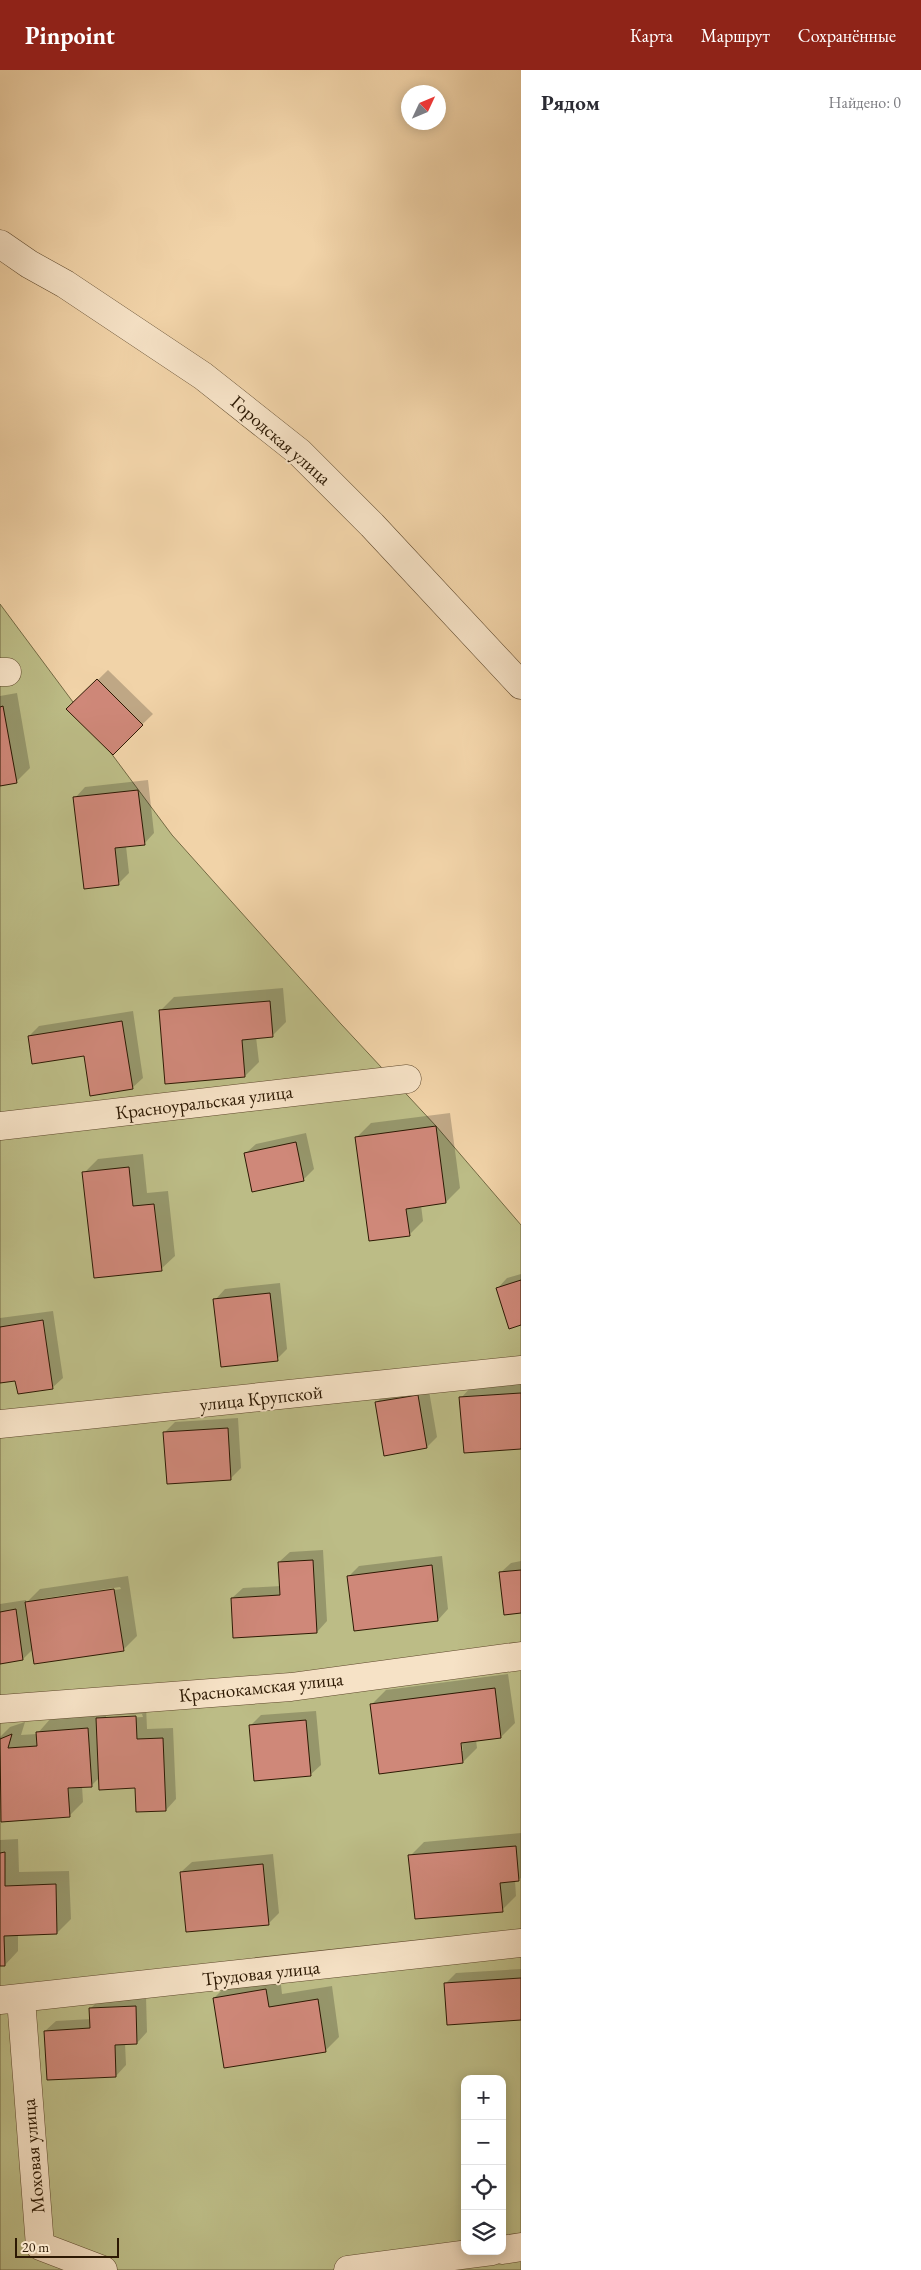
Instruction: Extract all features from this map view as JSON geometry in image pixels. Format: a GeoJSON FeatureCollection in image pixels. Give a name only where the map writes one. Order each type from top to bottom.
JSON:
{"type":"FeatureCollection","features":[{"type":"Feature","properties":{"kind":"street","name":"Городская улица"},"geometry":{"type":"LineString","coordinates":[[0,244],[29,264],[73,288],[203,376],[292,446],[372,525],[521,685]]}},
{"type":"Feature","properties":{"kind":"street","name":"Красноуральская улица"},"geometry":{"type":"LineString","coordinates":[[0,1126],[407,1079]]}},
{"type":"Feature","properties":{"kind":"street","name":"улица Крупской"},"geometry":{"type":"LineString","coordinates":[[0,1424],[521,1370]]}},
{"type":"Feature","properties":{"kind":"street","name":"Краснокамская улица"},"geometry":{"type":"LineString","coordinates":[[0,1709],[291,1687],[521,1656]]}},
{"type":"Feature","properties":{"kind":"street","name":"Трудовая улица"},"geometry":{"type":"LineString","coordinates":[[10,1999],[521,1943]]}},
{"type":"Feature","properties":{"kind":"street","name":"Моховая улица"},"geometry":{"type":"LineString","coordinates":[[10,1999],[40,2246],[103,2270]]}},
{"type":"Feature","properties":{"kind":"street"},"geometry":{"type":"LineString","coordinates":[[506,2249],[521,2247]]}},
{"type":"Feature","properties":{"kind":"street"},"geometry":{"type":"LineString","coordinates":[[348,2270],[462,2255]]}},
{"type":"Feature","properties":{"kind":"green space"},"geometry":{"type":"Polygon","coordinates":[[[0,604],[172,835],[341,1024],[436,1126],[521,1225],[521,2270],[0,2270],[0,604]]]}},
{"type":"Feature","properties":{"kind":"building"},"geometry":{"type":"Polygon","coordinates":[[[97,679],[143,725],[113,755],[66,709],[97,679]]]}},
{"type":"Feature","properties":{"kind":"building"},"geometry":{"type":"Polygon","coordinates":[[[3,706],[17,783],[0,786],[0,707],[3,706]]]}},
{"type":"Feature","properties":{"kind":"building"},"geometry":{"type":"Polygon","coordinates":[[[138,790],[145,845],[115,848],[119,885],[84,889],[73,797],[138,790]]]}},
{"type":"Feature","properties":{"kind":"building"},"geometry":{"type":"Polygon","coordinates":[[[270,1001],[273,1037],[242,1040],[245,1077],[165,1084],[159,1010],[270,1001]]]}},
{"type":"Feature","properties":{"kind":"building"},"geometry":{"type":"Polygon","coordinates":[[[122,1021],[133,1089],[90,1096],[84,1056],[32,1064],[28,1036],[122,1021]]]}},
{"type":"Feature","properties":{"kind":"building"},"geometry":{"type":"Polygon","coordinates":[[[436,1126],[446,1203],[406,1209],[410,1236],[369,1241],[355,1137],[436,1126]]]}},
{"type":"Feature","properties":{"kind":"building"},"geometry":{"type":"Polygon","coordinates":[[[296,1142],[304,1181],[252,1192],[244,1153],[296,1142]]]}},
{"type":"Feature","properties":{"kind":"building"},"geometry":{"type":"Polygon","coordinates":[[[129,1167],[133,1206],[154,1204],[162,1271],[94,1278],[82,1172],[129,1167]]]}},
{"type":"Feature","properties":{"kind":"building"},"geometry":{"type":"Polygon","coordinates":[[[521,1280],[521,1325],[509,1329],[496,1288],[521,1280]]]}},
{"type":"Feature","properties":{"kind":"building"},"geometry":{"type":"Polygon","coordinates":[[[270,1293],[278,1361],[221,1367],[213,1299],[270,1293]]]}},
{"type":"Feature","properties":{"kind":"building"},"geometry":{"type":"Polygon","coordinates":[[[43,1320],[53,1389],[18,1394],[15,1381],[0,1383],[0,1327],[43,1320]]]}},
{"type":"Feature","properties":{"kind":"building"},"geometry":{"type":"Polygon","coordinates":[[[521,1393],[521,1449],[464,1453],[459,1397],[521,1393]]]}},
{"type":"Feature","properties":{"kind":"building"},"geometry":{"type":"Polygon","coordinates":[[[418,1395],[427,1448],[384,1456],[375,1402],[418,1395]]]}},
{"type":"Feature","properties":{"kind":"building"},"geometry":{"type":"Polygon","coordinates":[[[228,1428],[231,1480],[167,1484],[163,1432],[228,1428]]]}},
{"type":"Feature","properties":{"kind":"building"},"geometry":{"type":"Polygon","coordinates":[[[313,1560],[317,1633],[233,1638],[231,1598],[280,1595],[278,1562],[313,1560]]]}},
{"type":"Feature","properties":{"kind":"building"},"geometry":{"type":"Polygon","coordinates":[[[432,1565],[438,1621],[354,1631],[347,1576],[432,1565]]]}},
{"type":"Feature","properties":{"kind":"building"},"geometry":{"type":"Polygon","coordinates":[[[521,1570],[521,1613],[504,1615],[499,1572],[521,1570]]]}},
{"type":"Feature","properties":{"kind":"building"},"geometry":{"type":"Polygon","coordinates":[[[114,1589],[124,1651],[34,1664],[25,1602],[114,1589]]]}},
{"type":"Feature","properties":{"kind":"building"},"geometry":{"type":"Polygon","coordinates":[[[16,1609],[23,1660],[0,1664],[0,1612],[16,1609]]]}},
{"type":"Feature","properties":{"kind":"building"},"geometry":{"type":"Polygon","coordinates":[[[495,1688],[501,1738],[461,1743],[463,1763],[379,1774],[370,1704],[495,1688]]]}},
{"type":"Feature","properties":{"kind":"building"},"geometry":{"type":"Polygon","coordinates":[[[136,1716],[137,1739],[163,1738],[166,1811],[136,1812],[135,1788],[99,1790],[96,1718],[136,1716]]]}},
{"type":"Feature","properties":{"kind":"building"},"geometry":{"type":"Polygon","coordinates":[[[306,1720],[311,1776],[254,1781],[249,1725],[306,1720]]]}},
{"type":"Feature","properties":{"kind":"building"},"geometry":{"type":"Polygon","coordinates":[[[88,1728],[92,1787],[68,1788],[70,1817],[1,1822],[0,1739],[12,1734],[8,1748],[37,1746],[36,1732],[88,1728]]]}},
{"type":"Feature","properties":{"kind":"building"},"geometry":{"type":"Polygon","coordinates":[[[516,1846],[519,1881],[500,1883],[503,1912],[415,1919],[408,1855],[516,1846]]]}},
{"type":"Feature","properties":{"kind":"building"},"geometry":{"type":"Polygon","coordinates":[[[5,1852],[5,1886],[56,1884],[57,1934],[4,1936],[5,1966],[0,1966],[0,1853],[5,1852]]]}},
{"type":"Feature","properties":{"kind":"building"},"geometry":{"type":"Polygon","coordinates":[[[263,1864],[269,1925],[186,1932],[180,1872],[263,1864]]]}},
{"type":"Feature","properties":{"kind":"building"},"geometry":{"type":"Polygon","coordinates":[[[521,1978],[521,2020],[447,2025],[444,1983],[521,1978]]]}},
{"type":"Feature","properties":{"kind":"building"},"geometry":{"type":"Polygon","coordinates":[[[266,1989],[269,2007],[318,1999],[326,2052],[224,2068],[213,1998],[266,1989]]]}},
{"type":"Feature","properties":{"kind":"building"},"geometry":{"type":"Polygon","coordinates":[[[136,2006],[137,2044],[115,2045],[116,2077],[47,2080],[44,2031],[90,2028],[89,2008],[136,2006]]]}}]}
